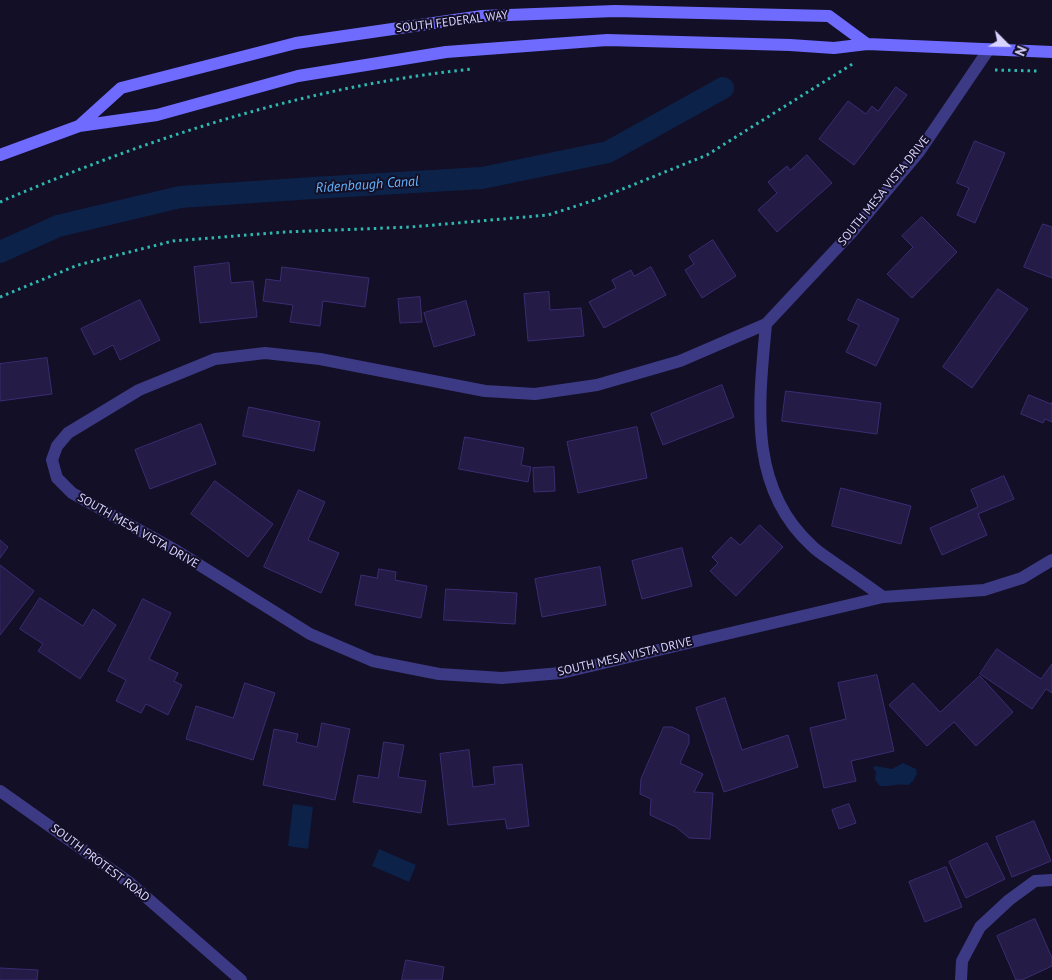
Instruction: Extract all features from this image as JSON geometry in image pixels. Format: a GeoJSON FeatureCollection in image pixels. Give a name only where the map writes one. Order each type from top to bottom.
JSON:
{"type":"FeatureCollection","features":[{"type":"Feature","properties":{"kind":"main road","name":"SOUTH FEDERAL WAY"},"geometry":{"type":"LineString","coordinates":[[79,126],[121,88],[296,44],[482,16],[615,11],[829,16],[867,44]]}},
{"type":"Feature","properties":{"kind":"main road","name":"SOUTH FEDERAL WAY"},"geometry":{"type":"LineString","coordinates":[[0,154],[79,126],[157,115],[298,76],[446,52],[607,40],[834,48],[867,44],[1052,52]]}},
{"type":"Feature","properties":{"kind":"street","name":"SOUTH MESA VISTA DRIVE"},"geometry":{"type":"LineString","coordinates":[[989,49],[919,152],[853,231],[766,324],[680,361],[597,385],[536,394],[485,392],[320,359],[265,353],[215,359],[139,390],[68,433],[57,446],[52,460],[57,478],[72,493],[177,551],[310,634],[373,661],[439,674],[502,678],[561,673],[883,597],[984,590],[1022,578],[1052,560]]}},
{"type":"Feature","properties":{"kind":"street"},"geometry":{"type":"LineString","coordinates":[[766,324],[759,404],[763,457],[776,499],[794,528],[812,547],[883,597]]}},
{"type":"Feature","properties":{"kind":"street","name":"SOUTH PROTEST ROAD"},"geometry":{"type":"LineString","coordinates":[[0,791],[130,883],[241,980]]}},
{"type":"Feature","properties":{"kind":"street"},"geometry":{"type":"LineString","coordinates":[[961,980],[962,961],[980,927],[1009,900],[1035,881],[1052,880]]}},
{"type":"Feature","properties":{"kind":"path"},"geometry":{"type":"LineString","coordinates":[[0,297],[78,265],[173,240],[285,232],[411,227],[548,215],[598,199],[707,155],[858,61],[849,60]]}},
{"type":"Feature","properties":{"kind":"path"},"geometry":{"type":"LineString","coordinates":[[0,202],[61,175],[126,151],[208,123],[269,106],[365,85],[478,69]]}},
{"type":"Feature","properties":{"kind":"path"},"geometry":{"type":"LineString","coordinates":[[989,69],[1043,71]]}},
{"type":"Feature","properties":{"kind":"water"},"geometry":{"type":"Polygon","coordinates":[[[903,763],[916,769],[917,774],[908,785],[880,786],[875,780],[876,772],[873,768],[875,766],[892,769],[903,763]]]}},
{"type":"Feature","properties":{"kind":"water"},"geometry":{"type":"Polygon","coordinates":[[[293,804],[313,807],[308,849],[288,846],[293,804]]]}},
{"type":"Feature","properties":{"kind":"water"},"geometry":{"type":"Polygon","coordinates":[[[379,849],[416,865],[409,882],[372,866],[379,849]]]}},
{"type":"Feature","properties":{"kind":"building"},"geometry":{"type":"Polygon","coordinates":[[[896,87],[907,95],[854,165],[819,139],[848,101],[866,114],[872,106],[878,111],[896,87]]]}},
{"type":"Feature","properties":{"kind":"building"},"geometry":{"type":"Polygon","coordinates":[[[975,141],[1005,153],[975,223],[957,215],[969,188],[957,183],[975,141]]]}},
{"type":"Feature","properties":{"kind":"building"},"geometry":{"type":"Polygon","coordinates":[[[807,155],[832,183],[777,232],[758,210],[777,193],[768,182],[787,166],[790,170],[807,155]]]}},
{"type":"Feature","properties":{"kind":"building"},"geometry":{"type":"Polygon","coordinates":[[[922,217],[957,252],[912,298],[887,274],[913,247],[902,236],[922,217]]]}},
{"type":"Feature","properties":{"kind":"building"},"geometry":{"type":"Polygon","coordinates":[[[1043,224],[1052,227],[1052,278],[1024,267],[1043,224]]]}},
{"type":"Feature","properties":{"kind":"building"},"geometry":{"type":"Polygon","coordinates":[[[713,240],[736,276],[702,298],[685,270],[694,264],[689,256],[713,240]]]}},
{"type":"Feature","properties":{"kind":"building"},"geometry":{"type":"Polygon","coordinates":[[[229,263],[231,283],[253,281],[257,317],[200,323],[194,267],[229,263]]]}},
{"type":"Feature","properties":{"kind":"building"},"geometry":{"type":"Polygon","coordinates":[[[282,267],[369,278],[365,307],[323,301],[320,326],[290,322],[293,305],[263,301],[266,279],[280,281],[282,267]]]}},
{"type":"Feature","properties":{"kind":"building"},"geometry":{"type":"Polygon","coordinates":[[[651,267],[666,295],[604,328],[589,302],[616,288],[612,280],[631,270],[634,276],[651,267]]]}},
{"type":"Feature","properties":{"kind":"building"},"geometry":{"type":"Polygon","coordinates":[[[998,289],[1028,309],[972,388],[943,367],[998,289]]]}},
{"type":"Feature","properties":{"kind":"building"},"geometry":{"type":"Polygon","coordinates":[[[549,292],[550,310],[581,308],[584,336],[528,341],[524,294],[549,292]]]}},
{"type":"Feature","properties":{"kind":"building"},"geometry":{"type":"Polygon","coordinates":[[[420,297],[422,322],[400,323],[398,299],[420,297]]]}},
{"type":"Feature","properties":{"kind":"building"},"geometry":{"type":"Polygon","coordinates":[[[858,299],[899,319],[876,366],[846,352],[859,325],[848,320],[858,299]]]}},
{"type":"Feature","properties":{"kind":"building"},"geometry":{"type":"Polygon","coordinates":[[[140,300],[160,340],[120,360],[113,345],[94,355],[81,329],[140,300]]]}},
{"type":"Feature","properties":{"kind":"building"},"geometry":{"type":"Polygon","coordinates":[[[466,301],[475,335],[434,347],[424,313],[466,301]]]}},
{"type":"Feature","properties":{"kind":"building"},"geometry":{"type":"Polygon","coordinates":[[[47,358],[52,394],[0,401],[0,364],[47,358]]]}},
{"type":"Feature","properties":{"kind":"building"},"geometry":{"type":"Polygon","coordinates":[[[722,385],[734,417],[663,445],[651,414],[722,385]]]}},
{"type":"Feature","properties":{"kind":"building"},"geometry":{"type":"Polygon","coordinates":[[[786,391],[881,403],[877,434],[782,421],[786,391]]]}},
{"type":"Feature","properties":{"kind":"building"},"geometry":{"type":"Polygon","coordinates":[[[1029,395],[1051,404],[1052,402],[1052,422],[1045,419],[1043,423],[1021,414],[1029,395]]]}},
{"type":"Feature","properties":{"kind":"building"},"geometry":{"type":"Polygon","coordinates":[[[249,407],[320,422],[314,451],[243,436],[249,407]]]}},
{"type":"Feature","properties":{"kind":"building"},"geometry":{"type":"Polygon","coordinates":[[[201,424],[216,464],[150,489],[135,450],[201,424]]]}},
{"type":"Feature","properties":{"kind":"building"},"geometry":{"type":"Polygon","coordinates":[[[637,427],[647,478],[578,493],[567,442],[637,427]]]}},
{"type":"Feature","properties":{"kind":"building"},"geometry":{"type":"Polygon","coordinates":[[[465,437],[524,448],[521,465],[531,467],[528,482],[459,469],[465,437]]]}},
{"type":"Feature","properties":{"kind":"building"},"geometry":{"type":"Polygon","coordinates":[[[554,467],[555,491],[534,492],[533,468],[554,467]]]}},
{"type":"Feature","properties":{"kind":"building"},"geometry":{"type":"Polygon","coordinates":[[[1004,476],[1014,499],[978,514],[987,535],[942,555],[930,528],[978,507],[971,490],[1004,476]]]}},
{"type":"Feature","properties":{"kind":"building"},"geometry":{"type":"Polygon","coordinates":[[[215,481],[273,524],[248,557],[191,514],[215,481]]]}},
{"type":"Feature","properties":{"kind":"building"},"geometry":{"type":"Polygon","coordinates":[[[841,488],[911,506],[901,544],[832,526],[841,488]]]}},
{"type":"Feature","properties":{"kind":"building"},"geometry":{"type":"Polygon","coordinates":[[[299,490],[325,502],[308,540],[339,553],[321,593],[264,567],[299,490]]]}},
{"type":"Feature","properties":{"kind":"building"},"geometry":{"type":"Polygon","coordinates":[[[760,525],[783,547],[736,596],[710,571],[718,563],[712,557],[731,537],[740,545],[760,525]]]}},
{"type":"Feature","properties":{"kind":"building"},"geometry":{"type":"Polygon","coordinates":[[[0,540],[8,547],[0,558],[0,540]]]}},
{"type":"Feature","properties":{"kind":"building"},"geometry":{"type":"Polygon","coordinates":[[[682,548],[692,586],[642,599],[632,561],[682,548]]]}},
{"type":"Feature","properties":{"kind":"building"},"geometry":{"type":"Polygon","coordinates":[[[0,565],[34,591],[0,635],[0,565]]]}},
{"type":"Feature","properties":{"kind":"building"},"geometry":{"type":"Polygon","coordinates":[[[600,567],[606,605],[542,617],[535,579],[600,567]]]}},
{"type":"Feature","properties":{"kind":"building"},"geometry":{"type":"Polygon","coordinates":[[[379,569],[396,572],[395,580],[427,586],[421,618],[355,605],[361,575],[377,578],[379,569]]]}},
{"type":"Feature","properties":{"kind":"building"},"geometry":{"type":"Polygon","coordinates":[[[446,589],[517,593],[515,624],[444,620],[446,589]]]}},
{"type":"Feature","properties":{"kind":"building"},"geometry":{"type":"Polygon","coordinates":[[[40,598],[83,626],[93,609],[116,625],[80,679],[38,651],[43,644],[20,629],[40,598]]]}},
{"type":"Feature","properties":{"kind":"building"},"geometry":{"type":"Polygon","coordinates":[[[143,599],[171,613],[149,659],[178,673],[174,681],[182,685],[168,715],[146,704],[141,713],[116,701],[126,680],[108,671],[143,599]]]}},
{"type":"Feature","properties":{"kind":"building"},"geometry":{"type":"Polygon","coordinates":[[[997,649],[1041,679],[1052,664],[1052,693],[1046,689],[1032,709],[980,674],[997,649]]]}},
{"type":"Feature","properties":{"kind":"building"},"geometry":{"type":"Polygon","coordinates":[[[877,675],[894,751],[851,761],[856,781],[824,788],[810,728],[846,719],[838,683],[877,675]]]}},
{"type":"Feature","properties":{"kind":"building"},"geometry":{"type":"Polygon","coordinates":[[[980,676],[1013,712],[976,746],[954,722],[927,746],[889,705],[913,683],[940,712],[980,676]]]}},
{"type":"Feature","properties":{"kind":"building"},"geometry":{"type":"Polygon","coordinates":[[[245,683],[275,693],[253,760],[186,739],[196,706],[233,718],[245,683]]]}},
{"type":"Feature","properties":{"kind":"building"},"geometry":{"type":"Polygon","coordinates":[[[725,698],[742,750],[788,735],[798,767],[724,792],[696,708],[725,698]]]}},
{"type":"Feature","properties":{"kind":"building"},"geometry":{"type":"Polygon","coordinates":[[[322,723],[350,729],[335,800],[263,785],[274,729],[298,734],[296,742],[317,747],[322,723]]]}},
{"type":"Feature","properties":{"kind":"building"},"geometry":{"type":"Polygon","coordinates":[[[664,727],[672,727],[689,735],[689,743],[680,763],[703,774],[694,792],[713,793],[710,839],[689,838],[676,827],[650,815],[651,799],[640,794],[641,779],[664,727]]]}},
{"type":"Feature","properties":{"kind":"building"},"geometry":{"type":"Polygon","coordinates":[[[384,742],[404,745],[398,777],[426,781],[421,813],[353,802],[358,775],[378,778],[384,742]]]}},
{"type":"Feature","properties":{"kind":"building"},"geometry":{"type":"Polygon","coordinates":[[[469,750],[473,787],[495,784],[493,767],[522,764],[529,826],[507,829],[505,819],[448,825],[440,754],[469,750]]]}},
{"type":"Feature","properties":{"kind":"building"},"geometry":{"type":"Polygon","coordinates":[[[849,804],[856,823],[839,829],[832,810],[849,804]]]}},
{"type":"Feature","properties":{"kind":"building"},"geometry":{"type":"Polygon","coordinates":[[[1034,821],[1051,861],[1012,877],[996,837],[1034,821]]]}},
{"type":"Feature","properties":{"kind":"building"},"geometry":{"type":"Polygon","coordinates":[[[987,843],[1005,879],[966,898],[949,862],[987,843]]]}},
{"type":"Feature","properties":{"kind":"building"},"geometry":{"type":"Polygon","coordinates":[[[946,867],[962,907],[925,922],[909,882],[946,867]]]}},
{"type":"Feature","properties":{"kind":"building"},"geometry":{"type":"Polygon","coordinates":[[[1035,919],[1052,958],[1052,966],[1022,980],[1016,980],[997,936],[1035,919]]]}},
{"type":"Feature","properties":{"kind":"building"},"geometry":{"type":"Polygon","coordinates":[[[406,960],[444,967],[442,980],[402,980],[406,960]]]}},
{"type":"Feature","properties":{"kind":"building"},"geometry":{"type":"Polygon","coordinates":[[[0,968],[38,970],[37,980],[0,980],[0,968]]]}},
{"type":"Feature","properties":{"kind":"waterway","name":"Ridenbaugh Canal"},"geometry":{"type":"LineString","coordinates":[[0,252],[58,226],[180,197],[482,178],[608,152],[723,88]]}}]}
